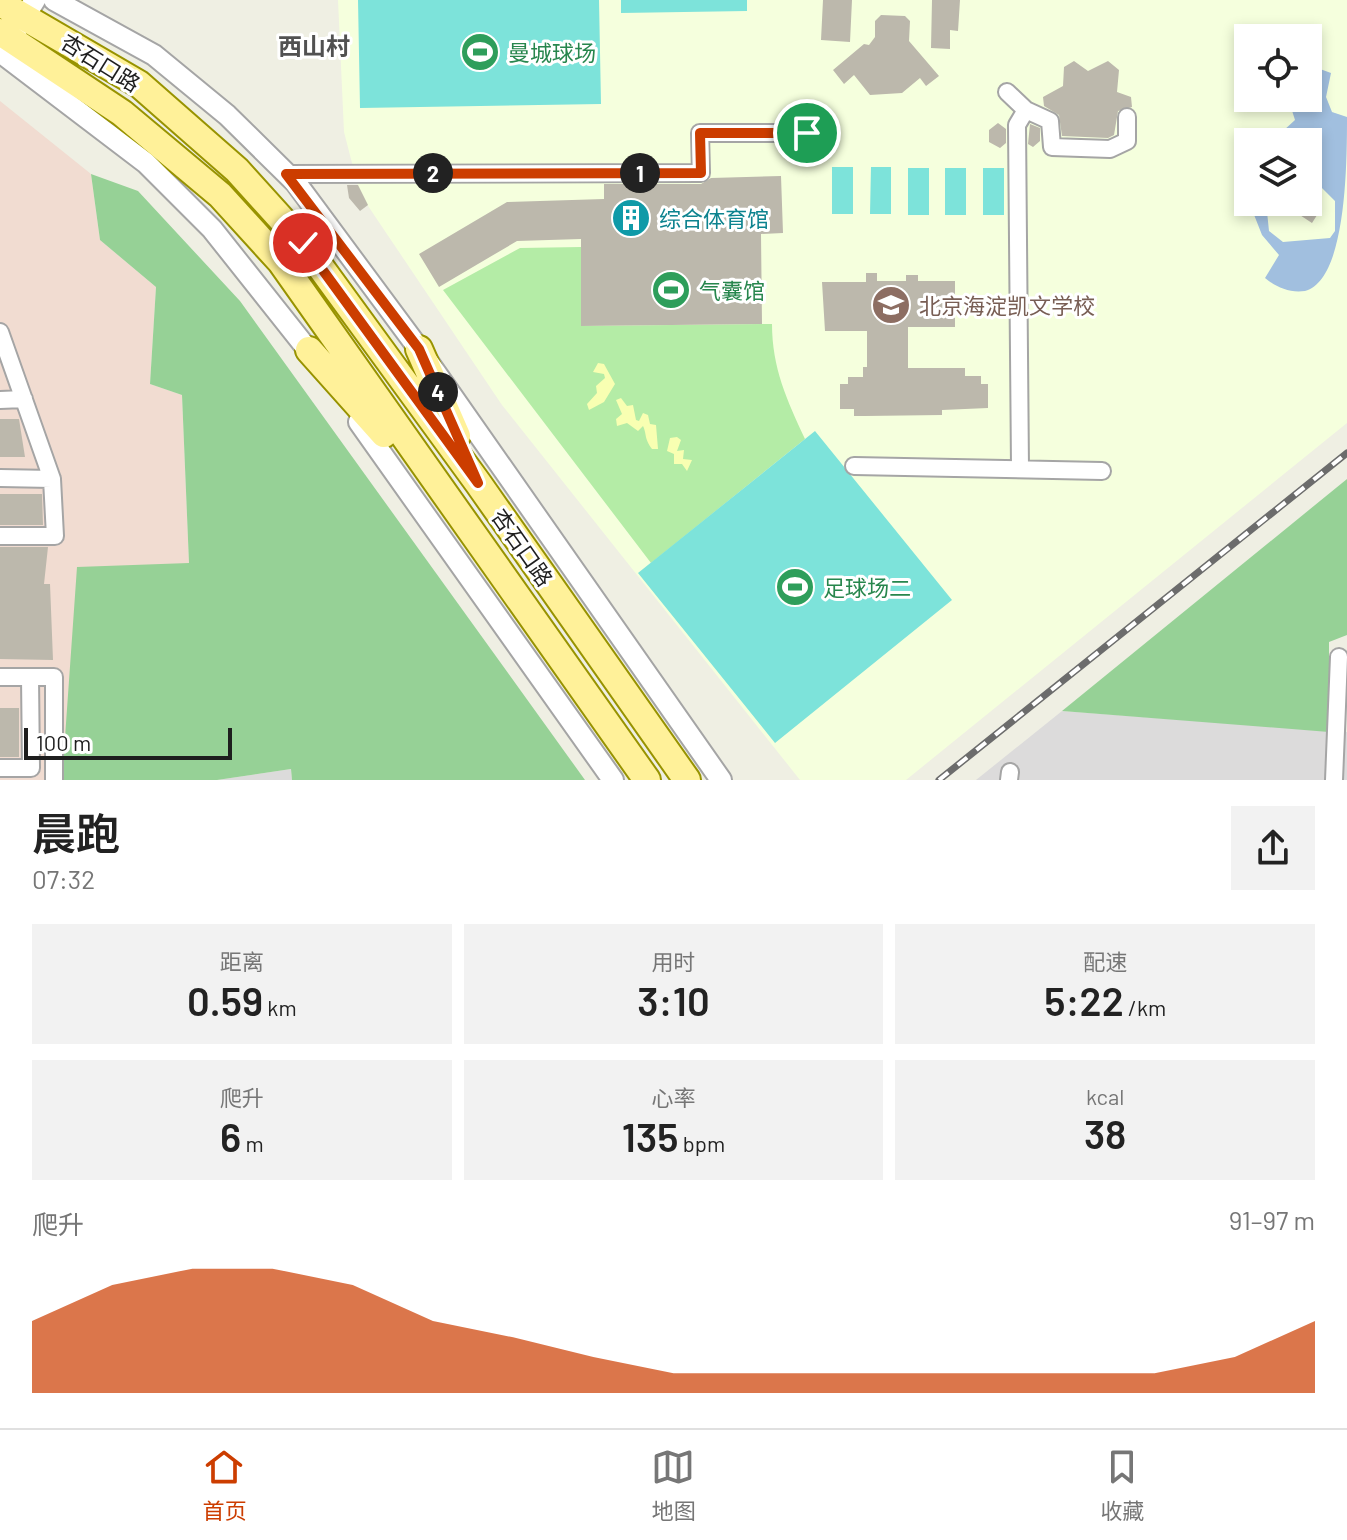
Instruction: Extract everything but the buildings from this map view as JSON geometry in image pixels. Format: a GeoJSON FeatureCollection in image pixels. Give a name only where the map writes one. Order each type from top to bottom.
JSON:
{"type":"FeatureCollection","features":[{"type":"Feature","properties":{"kind":"main road","name":"杏石口路"},"geometry":{"type":"LineString","coordinates":[[0,3],[30,8],[139,84],[237,170],[303,243],[478,483],[687,780]]}},
{"type":"Feature","properties":{"kind":"main road","name":"杏石口路"},"geometry":{"type":"LineString","coordinates":[[3,43],[122,113],[220,195],[281,262],[647,780]]}},
{"type":"Feature","properties":{"kind":"main road"},"geometry":{"type":"LineString","coordinates":[[419,349],[478,483]]}},
{"type":"Feature","properties":{"kind":"main road"},"geometry":{"type":"LineString","coordinates":[[309,350],[463,522]]}},
{"type":"Feature","properties":{"kind":"street","name":"杏石口路"},"geometry":{"type":"LineString","coordinates":[[54,0],[154,55],[227,115],[286,174],[419,349],[721,780]]}},
{"type":"Feature","properties":{"kind":"street"},"geometry":{"type":"LineString","coordinates":[[30,8],[3,43],[146,163],[212,229],[309,350],[613,780]]}},
{"type":"Feature","properties":{"kind":"street"},"geometry":{"type":"LineString","coordinates":[[1007,92],[1026,110],[1050,121],[1052,147],[1110,149],[1127,141],[1127,117]]}},
{"type":"Feature","properties":{"kind":"street"},"geometry":{"type":"LineString","coordinates":[[1020,468],[1017,125],[1026,110]]}},
{"type":"Feature","properties":{"kind":"street"},"geometry":{"type":"LineString","coordinates":[[286,174],[701,173],[700,133],[807,133],[824,139]]}},
{"type":"Feature","properties":{"kind":"street"},"geometry":{"type":"LineString","coordinates":[[0,332],[52,479],[55,536],[0,536]]}},
{"type":"Feature","properties":{"kind":"street"},"geometry":{"type":"LineString","coordinates":[[0,400],[24,399]]}},
{"type":"Feature","properties":{"kind":"street"},"geometry":{"type":"LineString","coordinates":[[854,466],[1102,471]]}},
{"type":"Feature","properties":{"kind":"street"},"geometry":{"type":"LineString","coordinates":[[0,478],[52,479]]}},
{"type":"Feature","properties":{"kind":"street"},"geometry":{"type":"LineString","coordinates":[[1334,780],[1339,657]]}},
{"type":"Feature","properties":{"kind":"street"},"geometry":{"type":"LineString","coordinates":[[0,677],[54,677],[54,780]]}},
{"type":"Feature","properties":{"kind":"street"},"geometry":{"type":"LineString","coordinates":[[0,768],[31,774],[30,677]]}},
{"type":"Feature","properties":{"kind":"shaded area","name":"北京海淀凯文学校"},"geometry":{"type":"Polygon","coordinates":[[[338,0],[1347,0],[1347,423],[906,780],[800,780],[502,405],[360,194],[344,132],[338,0]]]}},
{"type":"Feature","properties":{"kind":"shaded area","name":"曼城球场"},"geometry":{"type":"Polygon","coordinates":[[[358,0],[599,0],[601,104],[360,108],[358,0]]]}},
{"type":"Feature","properties":{"kind":"shaded area"},"geometry":{"type":"Polygon","coordinates":[[[621,0],[747,0],[747,11],[621,13],[621,0]]]}},
{"type":"Feature","properties":{"kind":"shaded area"},"geometry":{"type":"Polygon","coordinates":[[[1322,70],[1331,73],[1326,97],[1332,112],[1347,117],[1342,216],[1329,265],[1319,282],[1305,291],[1279,287],[1265,278],[1279,255],[1262,235],[1255,216],[1267,216],[1269,231],[1283,242],[1330,238],[1335,231],[1335,201],[1322,188],[1322,128],[1286,128],[1295,120],[1292,112],[1322,112],[1322,70]]]}},
{"type":"Feature","properties":{"kind":"shaded area"},"geometry":{"type":"Polygon","coordinates":[[[0,101],[91,174],[100,240],[156,287],[150,384],[182,395],[189,564],[62,780],[0,780],[0,101]]]}},
{"type":"Feature","properties":{"kind":"shaded area"},"geometry":{"type":"Polygon","coordinates":[[[832,167],[853,167],[853,214],[832,214],[832,167]]]}},
{"type":"Feature","properties":{"kind":"shaded area"},"geometry":{"type":"Polygon","coordinates":[[[871,167],[891,167],[891,214],[870,214],[871,167]]]}},
{"type":"Feature","properties":{"kind":"shaded area"},"geometry":{"type":"Polygon","coordinates":[[[908,168],[929,168],[929,215],[908,215],[908,168]]]}},
{"type":"Feature","properties":{"kind":"shaded area"},"geometry":{"type":"Polygon","coordinates":[[[945,168],[966,168],[966,215],[945,215],[945,168]]]}},
{"type":"Feature","properties":{"kind":"shaded area"},"geometry":{"type":"Polygon","coordinates":[[[983,168],[1004,168],[1004,215],[983,215],[983,168]]]}},
{"type":"Feature","properties":{"kind":"shaded area"},"geometry":{"type":"Polygon","coordinates":[[[91,174],[138,191],[240,301],[585,780],[292,780],[291,769],[217,780],[62,780],[77,567],[189,563],[182,395],[150,384],[156,287],[100,240],[91,174]]]}},
{"type":"Feature","properties":{"kind":"shaded area"},"geometry":{"type":"Polygon","coordinates":[[[581,247],[582,326],[772,324],[778,369],[805,439],[651,563],[443,290],[520,248],[581,247]]]}},
{"type":"Feature","properties":{"kind":"shaded area","name":"足球场二"},"geometry":{"type":"Polygon","coordinates":[[[815,431],[952,600],[775,743],[638,573],[815,431]]]}},
{"type":"Feature","properties":{"kind":"shaded area"},"geometry":{"type":"Polygon","coordinates":[[[1347,479],[1347,635],[1329,642],[1329,732],[1062,711],[1347,479]]]}},
{"type":"Feature","properties":{"kind":"shaded area"},"geometry":{"type":"Polygon","coordinates":[[[1062,711],[1347,732],[1347,780],[976,780],[1062,711]]]}},
{"type":"Feature","properties":{"kind":"shaded area"},"geometry":{"type":"Polygon","coordinates":[[[291,769],[292,780],[217,780],[291,769]]]}},
{"type":"Feature","properties":{"kind":"sand"},"geometry":{"type":"Polygon","coordinates":[[[598,363],[604,364],[615,384],[604,402],[589,410],[587,404],[597,393],[596,386],[605,378],[604,374],[593,372],[598,363]]]}},
{"type":"Feature","properties":{"kind":"sand"},"geometry":{"type":"Polygon","coordinates":[[[621,398],[627,406],[633,405],[636,420],[639,421],[643,413],[648,415],[650,424],[656,425],[658,449],[652,449],[649,445],[643,426],[638,431],[627,423],[617,426],[616,419],[622,414],[616,400],[621,398]]]}},
{"type":"Feature","properties":{"kind":"sand"},"geometry":{"type":"Polygon","coordinates":[[[670,438],[681,440],[677,451],[684,450],[683,459],[692,460],[687,471],[682,464],[674,464],[674,454],[667,451],[670,438]]]}},
{"type":"Feature","properties":{"kind":"railway"},"geometry":{"type":"LineString","coordinates":[[939,780],[1347,453]]}},
{"type":"Feature","properties":{"kind":"place","name":"曼城球场"},"geometry":{"type":"Point","coordinates":[480,52]}},
{"type":"Feature","properties":{"kind":"place","name":"综合体育馆"},"geometry":{"type":"Point","coordinates":[631,218]}},
{"type":"Feature","properties":{"kind":"place","name":"气囊馆"},"geometry":{"type":"Point","coordinates":[671,290]}},
{"type":"Feature","properties":{"kind":"place","name":"北京海淀凯文学校"},"geometry":{"type":"Point","coordinates":[891,305]}},
{"type":"Feature","properties":{"kind":"place","name":"足球场二"},"geometry":{"type":"Point","coordinates":[795,587]}},
{"type":"Feature","properties":{"kind":"district","name":"西山村"},"geometry":{"type":"Point","coordinates":[314,45]}},
{"type":"Feature","properties":{"kind":"route"},"geometry":{"type":"LineString","coordinates":[[303,243],[478,483],[419,349],[296,183],[286,174],[701,173],[700,133],[807,133]]}}]}
